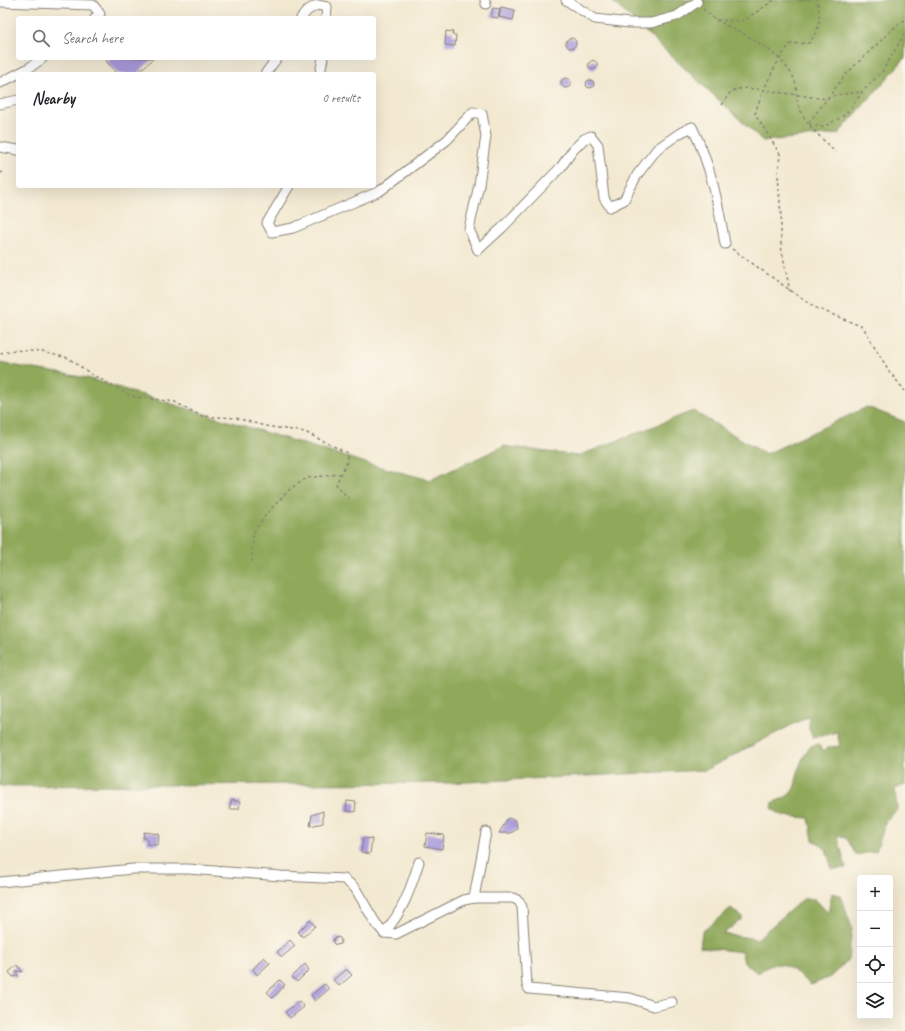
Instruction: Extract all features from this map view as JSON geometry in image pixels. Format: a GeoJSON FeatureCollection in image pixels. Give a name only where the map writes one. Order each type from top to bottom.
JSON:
{"type":"FeatureCollection","features":[{"type":"Feature","properties":{"kind":"street"},"geometry":{"type":"LineString","coordinates":[[566,0],[595,19],[630,23],[651,23],[677,16],[697,2]]}},
{"type":"Feature","properties":{"kind":"street"},"geometry":{"type":"LineString","coordinates":[[0,2],[93,5],[100,14],[98,16]]}},
{"type":"Feature","properties":{"kind":"street"},"geometry":{"type":"LineString","coordinates":[[303,16],[308,10],[317,5],[327,7],[326,16]]}},
{"type":"Feature","properties":{"kind":"street"},"geometry":{"type":"LineString","coordinates":[[21,72],[40,60]]}},
{"type":"Feature","properties":{"kind":"street"},"geometry":{"type":"LineString","coordinates":[[266,72],[276,60]]}},
{"type":"Feature","properties":{"kind":"street"},"geometry":{"type":"LineString","coordinates":[[320,72],[323,60]]}},
{"type":"Feature","properties":{"kind":"street"},"geometry":{"type":"LineString","coordinates":[[0,83],[16,75]]}},
{"type":"Feature","properties":{"kind":"street"},"geometry":{"type":"LineString","coordinates":[[0,104],[16,100]]}},
{"type":"Feature","properties":{"kind":"street"},"geometry":{"type":"LineString","coordinates":[[288,188],[266,223],[272,232],[293,228],[380,191],[447,140],[473,112],[482,114],[486,136],[479,185],[469,229],[478,250],[502,228],[561,167],[573,150],[584,139],[591,136],[598,145],[604,198],[610,207],[624,200],[637,175],[657,149],[680,133],[692,127],[703,150],[716,191],[725,244]]}},
{"type":"Feature","properties":{"kind":"street"},"geometry":{"type":"LineString","coordinates":[[0,147],[16,150]]}},
{"type":"Feature","properties":{"kind":"street"},"geometry":{"type":"LineString","coordinates":[[474,898],[486,832]]}},
{"type":"Feature","properties":{"kind":"street"},"geometry":{"type":"LineString","coordinates":[[384,933],[396,920],[407,899],[419,862]]}},
{"type":"Feature","properties":{"kind":"street"},"geometry":{"type":"LineString","coordinates":[[0,882],[140,869],[188,868],[281,876],[344,879],[355,888],[375,922],[384,933],[396,934],[464,900],[474,898],[514,898],[519,901],[522,907],[527,985],[529,989],[630,998],[654,1006],[672,1002]]}},
{"type":"Feature","properties":{"kind":"path"},"geometry":{"type":"LineString","coordinates":[[716,20],[743,21],[774,0]]}},
{"type":"Feature","properties":{"kind":"path"},"geometry":{"type":"LineString","coordinates":[[790,292],[781,246],[781,217],[778,175],[780,154],[755,114],[763,90],[779,60],[790,44],[809,43],[818,31],[820,14],[816,0]]}},
{"type":"Feature","properties":{"kind":"path"},"geometry":{"type":"LineString","coordinates":[[697,2],[706,13],[716,20],[747,36],[779,60],[793,75],[798,94],[799,109],[808,124],[835,152]]}},
{"type":"Feature","properties":{"kind":"path"},"geometry":{"type":"LineString","coordinates":[[808,124],[826,99],[863,56],[897,25],[905,20]]}},
{"type":"Feature","properties":{"kind":"path"},"geometry":{"type":"LineString","coordinates":[[808,124],[823,127],[832,124],[851,108],[862,92],[882,72],[905,33]]}},
{"type":"Feature","properties":{"kind":"path"},"geometry":{"type":"LineString","coordinates":[[722,105],[731,91],[744,88],[798,94],[826,99],[835,95],[862,92]]}},
{"type":"Feature","properties":{"kind":"path"},"geometry":{"type":"LineString","coordinates":[[725,244],[790,292],[814,307],[863,327],[889,371],[905,391]]}},
{"type":"Feature","properties":{"kind":"path"},"geometry":{"type":"LineString","coordinates":[[0,353],[15,350],[42,352],[68,358],[91,374],[131,396],[175,402],[201,416],[236,418],[265,426],[305,432],[347,454],[346,462],[336,484],[349,499]]}},
{"type":"Feature","properties":{"kind":"path"},"geometry":{"type":"LineString","coordinates":[[252,562],[253,533],[268,512],[290,488],[307,478],[341,474]]}},
{"type":"Feature","properties":{"kind":"green space"},"geometry":{"type":"Polygon","coordinates":[[[611,0],[905,0],[905,58],[838,134],[763,141],[611,0]]]}},
{"type":"Feature","properties":{"kind":"green space"},"geometry":{"type":"Polygon","coordinates":[[[0,363],[87,378],[369,464],[430,480],[504,446],[578,456],[693,411],[766,454],[867,407],[905,422],[905,785],[895,789],[897,810],[886,821],[876,851],[856,855],[847,839],[837,834],[846,868],[832,869],[826,849],[813,840],[809,818],[784,816],[772,809],[773,802],[787,796],[794,789],[801,762],[811,746],[818,744],[823,751],[830,747],[840,746],[837,732],[813,738],[809,729],[809,716],[705,770],[448,783],[0,786],[0,363]]]}},
{"type":"Feature","properties":{"kind":"green space"},"geometry":{"type":"Polygon","coordinates":[[[832,893],[840,895],[852,928],[848,960],[830,977],[811,985],[786,966],[780,964],[774,965],[767,967],[758,973],[744,963],[742,952],[700,947],[702,932],[731,908],[743,918],[723,934],[757,939],[803,899],[815,899],[828,913],[832,893]]]}},
{"type":"Feature","properties":{"kind":"building"},"geometry":{"type":"Polygon","coordinates":[[[501,7],[515,10],[513,20],[499,17],[501,7]]]}},
{"type":"Feature","properties":{"kind":"building"},"geometry":{"type":"Polygon","coordinates":[[[493,8],[500,9],[498,18],[491,17],[493,8]]]}},
{"type":"Feature","properties":{"kind":"building"},"geometry":{"type":"Polygon","coordinates":[[[446,31],[453,32],[452,35],[456,35],[455,46],[445,45],[446,31]]]}},
{"type":"Feature","properties":{"kind":"building"},"geometry":{"type":"Polygon","coordinates":[[[571,38],[576,43],[571,48],[566,43],[571,38]]]}},
{"type":"Feature","properties":{"kind":"building"},"geometry":{"type":"Polygon","coordinates":[[[152,60],[138,72],[116,72],[106,61],[152,60]]]}},
{"type":"Feature","properties":{"kind":"building"},"geometry":{"type":"Polygon","coordinates":[[[593,60],[598,65],[593,70],[588,65],[593,60]]]}},
{"type":"Feature","properties":{"kind":"building"},"geometry":{"type":"Polygon","coordinates":[[[566,78],[571,83],[566,88],[561,83],[566,78]]]}},
{"type":"Feature","properties":{"kind":"building"},"geometry":{"type":"Polygon","coordinates":[[[588,80],[592,80],[594,84],[592,88],[588,88],[586,86],[586,82],[588,80]]]}},
{"type":"Feature","properties":{"kind":"building"},"geometry":{"type":"Polygon","coordinates":[[[232,800],[240,802],[239,809],[229,809],[232,800]]]}},
{"type":"Feature","properties":{"kind":"building"},"geometry":{"type":"Polygon","coordinates":[[[347,801],[356,802],[355,812],[346,811],[347,801]]]}},
{"type":"Feature","properties":{"kind":"building"},"geometry":{"type":"Polygon","coordinates":[[[323,811],[323,823],[310,826],[312,815],[323,811]]]}},
{"type":"Feature","properties":{"kind":"building"},"geometry":{"type":"Polygon","coordinates":[[[508,818],[516,821],[517,829],[511,833],[499,833],[508,818]]]}},
{"type":"Feature","properties":{"kind":"building"},"geometry":{"type":"Polygon","coordinates":[[[144,832],[159,834],[158,845],[147,844],[147,838],[143,838],[144,832]]]}},
{"type":"Feature","properties":{"kind":"building"},"geometry":{"type":"Polygon","coordinates":[[[427,833],[444,835],[442,849],[425,846],[427,833]]]}},
{"type":"Feature","properties":{"kind":"building"},"geometry":{"type":"Polygon","coordinates":[[[363,838],[372,839],[370,854],[361,852],[363,838]]]}},
{"type":"Feature","properties":{"kind":"building"},"geometry":{"type":"Polygon","coordinates":[[[310,920],[315,926],[303,937],[298,932],[310,920]]]}},
{"type":"Feature","properties":{"kind":"building"},"geometry":{"type":"Polygon","coordinates":[[[335,937],[339,937],[341,941],[339,945],[335,945],[333,943],[333,939],[335,937]]]}},
{"type":"Feature","properties":{"kind":"building"},"geometry":{"type":"Polygon","coordinates":[[[290,940],[295,946],[282,957],[277,952],[290,940]]]}},
{"type":"Feature","properties":{"kind":"building"},"geometry":{"type":"Polygon","coordinates":[[[264,957],[270,963],[257,975],[253,969],[264,957]]]}},
{"type":"Feature","properties":{"kind":"building"},"geometry":{"type":"Polygon","coordinates":[[[305,964],[309,970],[297,982],[292,977],[305,964]]]}},
{"type":"Feature","properties":{"kind":"building"},"geometry":{"type":"Polygon","coordinates":[[[17,965],[23,972],[16,971],[18,976],[13,977],[9,972],[17,965]]]}},
{"type":"Feature","properties":{"kind":"building"},"geometry":{"type":"Polygon","coordinates":[[[346,969],[352,975],[339,986],[333,980],[346,969]]]}},
{"type":"Feature","properties":{"kind":"building"},"geometry":{"type":"Polygon","coordinates":[[[280,980],[285,985],[273,998],[267,992],[280,980]]]}},
{"type":"Feature","properties":{"kind":"building"},"geometry":{"type":"Polygon","coordinates":[[[325,984],[329,989],[315,1001],[311,995],[325,984]]]}},
{"type":"Feature","properties":{"kind":"building"},"geometry":{"type":"Polygon","coordinates":[[[299,1001],[304,1007],[290,1018],[285,1012],[299,1001]]]}}]}
